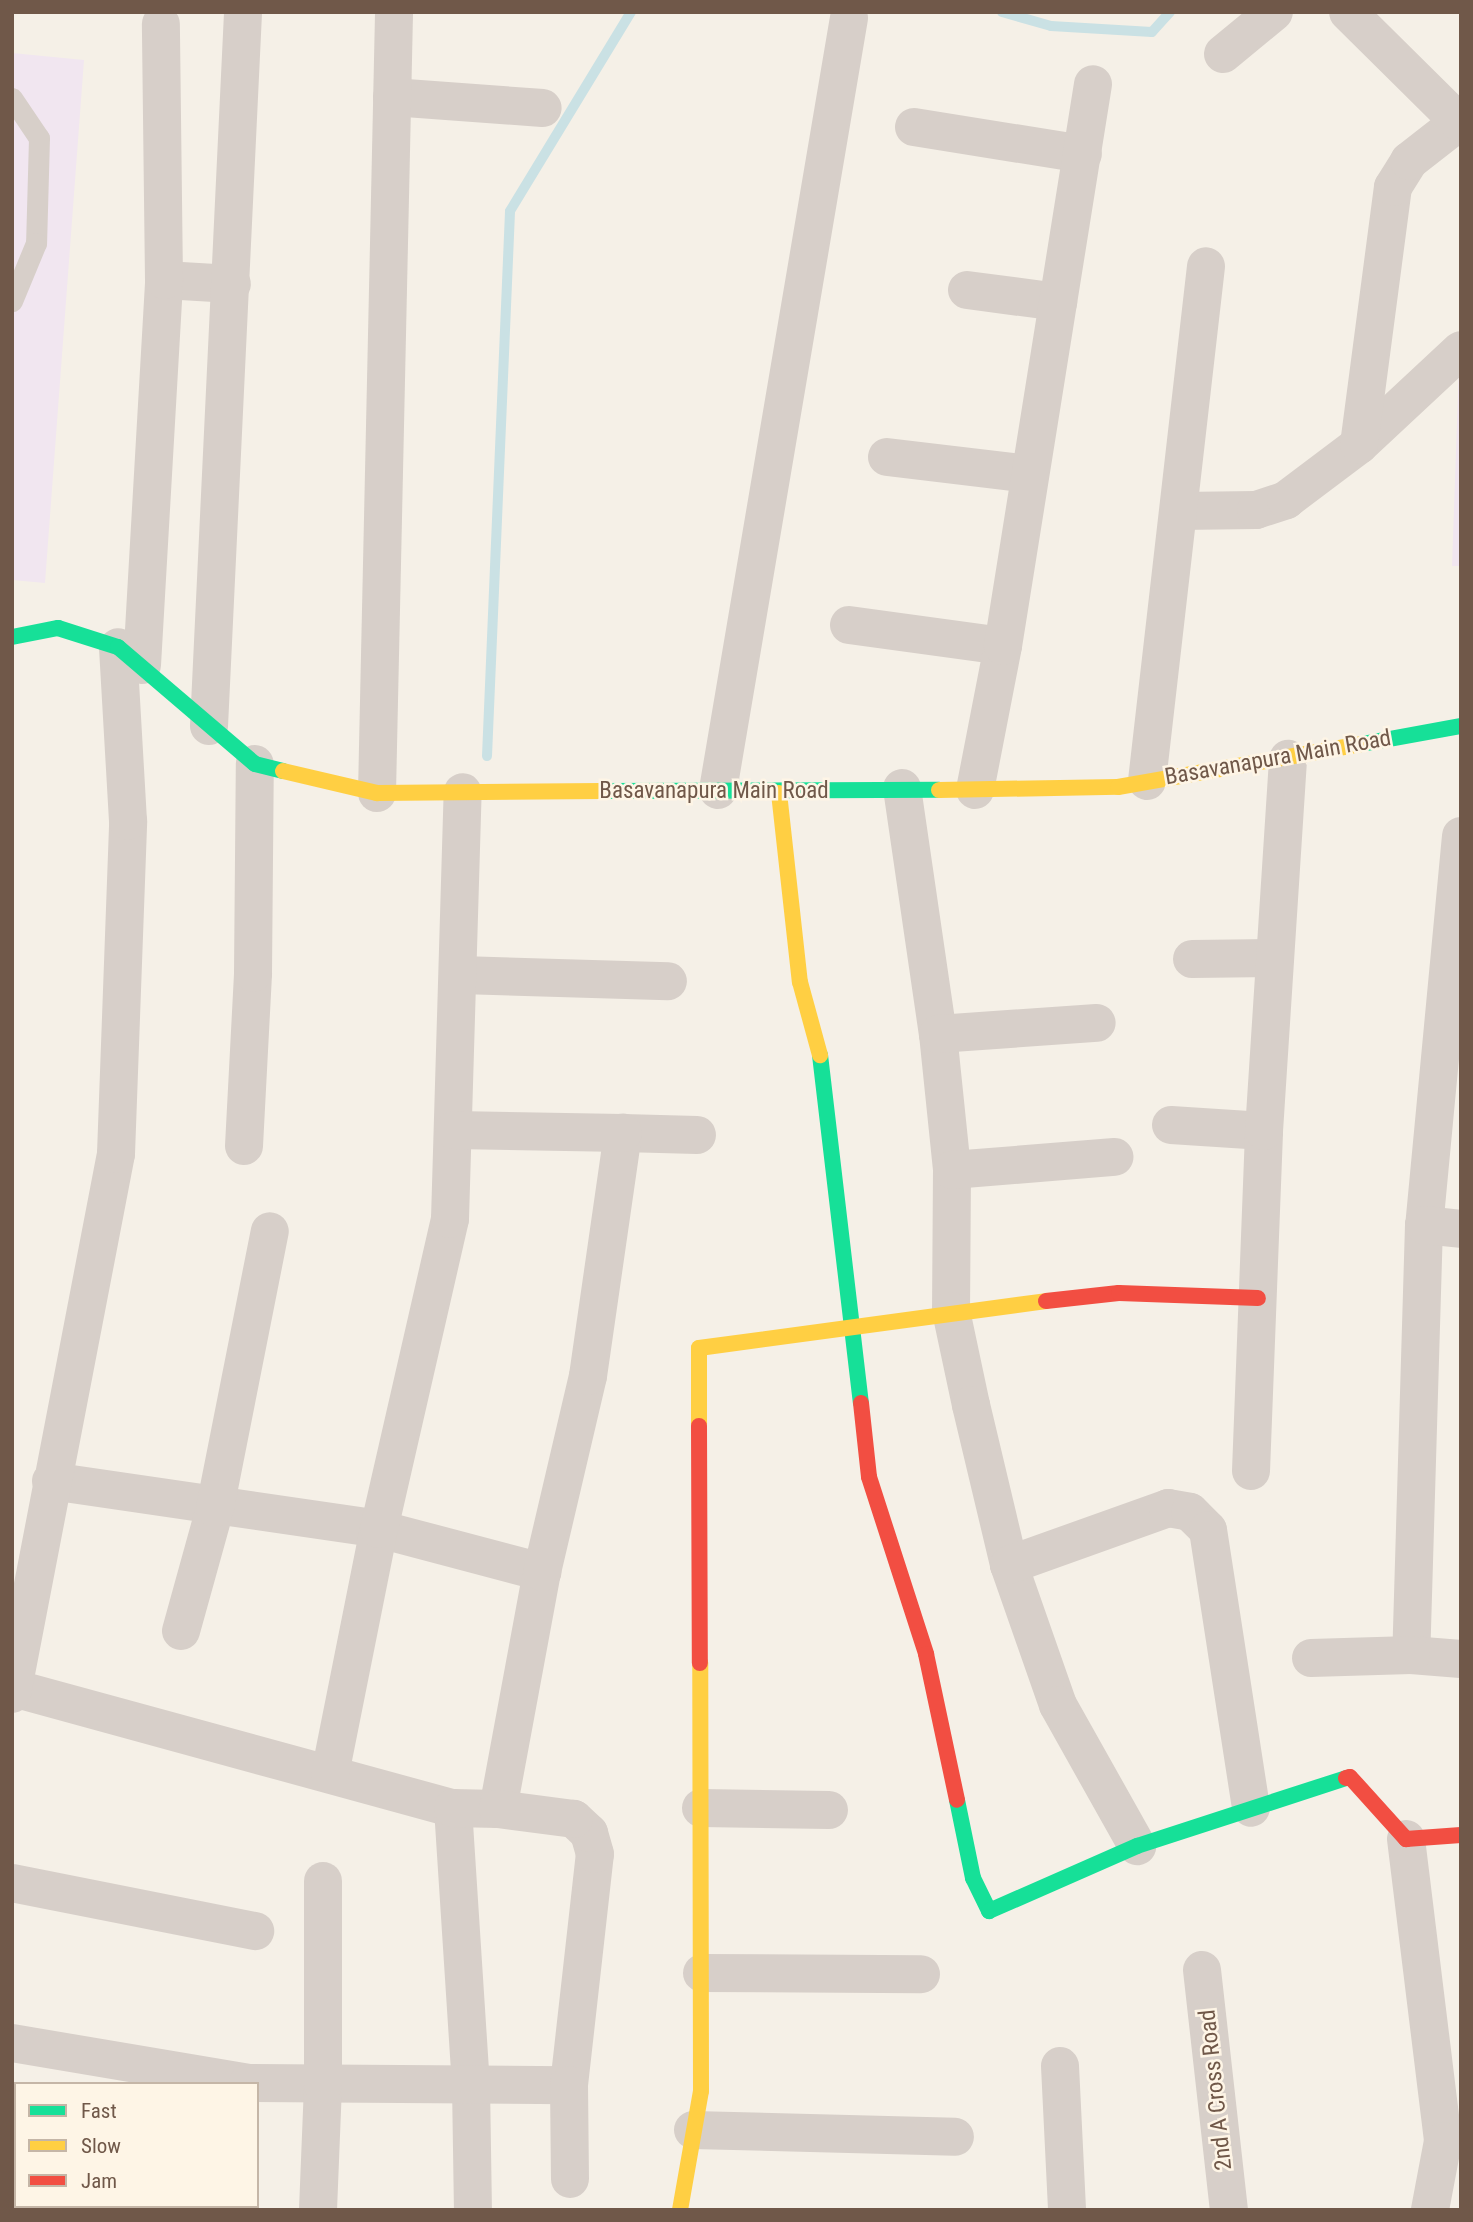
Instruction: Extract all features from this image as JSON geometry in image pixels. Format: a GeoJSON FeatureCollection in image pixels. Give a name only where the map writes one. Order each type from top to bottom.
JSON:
{"type":"FeatureCollection","features":[{"type":"Feature","properties":{"kind":"street"},"geometry":{"type":"LineString","coordinates":[[209,726],[233,284],[243,12]]}},
{"type":"Feature","properties":{"kind":"street"},"geometry":{"type":"LineString","coordinates":[[377,793],[394,12]]}},
{"type":"Feature","properties":{"kind":"street"},"geometry":{"type":"LineString","coordinates":[[1223,54],[1274,12]]}},
{"type":"Feature","properties":{"kind":"street"},"geometry":{"type":"LineString","coordinates":[[1348,12],[1460,121],[1409,161],[1393,187],[1359,445]]}},
{"type":"Feature","properties":{"kind":"street"},"geometry":{"type":"LineString","coordinates":[[718,790],[849,18]]}},
{"type":"Feature","properties":{"kind":"street"},"geometry":{"type":"LineString","coordinates":[[162,24],[164,279],[130,656],[128,821],[116,1154],[51,1481],[13,1691],[453,1808],[498,1809],[575,1819],[589,1833],[595,1854],[569,2085],[570,2179]]}},
{"type":"Feature","properties":{"kind":"street"},"geometry":{"type":"LineString","coordinates":[[975,790],[1003,646],[1093,84]]}},
{"type":"Feature","properties":{"kind":"street"},"geometry":{"type":"LineString","coordinates":[[392,97],[543,108]]}},
{"type":"Feature","properties":{"kind":"street"},"geometry":{"type":"LineString","coordinates":[[914,127],[1083,154]]}},
{"type":"Feature","properties":{"kind":"street"},"geometry":{"type":"LineString","coordinates":[[1132,784],[1180,511],[1206,266]]}},
{"type":"Feature","properties":{"kind":"street"},"geometry":{"type":"LineString","coordinates":[[164,279],[233,284]]}},
{"type":"Feature","properties":{"kind":"street"},"geometry":{"type":"LineString","coordinates":[[967,290],[1058,302]]}},
{"type":"Feature","properties":{"kind":"street"},"geometry":{"type":"LineString","coordinates":[[1180,511],[1256,510],[1286,500],[1359,445],[1461,350]]}},
{"type":"Feature","properties":{"kind":"street"},"geometry":{"type":"LineString","coordinates":[[887,457],[1030,474]]}},
{"type":"Feature","properties":{"kind":"street"},"geometry":{"type":"LineString","coordinates":[[849,625],[1003,646]]}},
{"type":"Feature","properties":{"kind":"street","name":"Basavanapura Main Road"},"geometry":{"type":"LineString","coordinates":[[12,638],[58,628],[130,656],[255,764],[377,793],[718,790],[779,793],[902,788],[975,790],[1094,787],[1132,784],[1461,726]]}},
{"type":"Feature","properties":{"kind":"street"},"geometry":{"type":"LineString","coordinates":[[1251,1471],[1264,1131],[1288,758]]}},
{"type":"Feature","properties":{"kind":"street"},"geometry":{"type":"LineString","coordinates":[[244,1146],[253,973],[255,764]]}},
{"type":"Feature","properties":{"kind":"street"},"geometry":{"type":"LineString","coordinates":[[902,788],[939,1034],[952,1170],[951,1311],[1009,1565],[1058,1705],[1137,1846]]}},
{"type":"Feature","properties":{"kind":"street"},"geometry":{"type":"LineString","coordinates":[[330,1774],[379,1529],[450,1219],[460,975],[463,792]]}},
{"type":"Feature","properties":{"kind":"street"},"geometry":{"type":"LineString","coordinates":[[779,793],[800,982],[823,1065],[849,1331],[869,1477],[926,1654],[972,1878],[984,1904],[989,1911],[997,1909],[1137,1846],[1350,1777],[1420,1837],[1461,1835]]}},
{"type":"Feature","properties":{"kind":"street"},"geometry":{"type":"LineString","coordinates":[[1410,1655],[1443,1227],[1461,836]]}},
{"type":"Feature","properties":{"kind":"street"},"geometry":{"type":"LineString","coordinates":[[1192,959],[1275,958]]}},
{"type":"Feature","properties":{"kind":"street"},"geometry":{"type":"LineString","coordinates":[[460,975],[668,981]]}},
{"type":"Feature","properties":{"kind":"street"},"geometry":{"type":"LineString","coordinates":[[939,1034],[1097,1023]]}},
{"type":"Feature","properties":{"kind":"street"},"geometry":{"type":"LineString","coordinates":[[1171,1125],[1264,1131]]}},
{"type":"Feature","properties":{"kind":"street"},"geometry":{"type":"LineString","coordinates":[[454,1130],[697,1135]]}},
{"type":"Feature","properties":{"kind":"street"},"geometry":{"type":"LineString","coordinates":[[498,1809],[542,1572],[588,1376],[623,1133]]}},
{"type":"Feature","properties":{"kind":"street"},"geometry":{"type":"LineString","coordinates":[[952,1170],[1114,1157]]}},
{"type":"Feature","properties":{"kind":"street"},"geometry":{"type":"LineString","coordinates":[[181,1631],[215,1508],[270,1231]]}},
{"type":"Feature","properties":{"kind":"street"},"geometry":{"type":"LineString","coordinates":[[680,2210],[701,2091],[699,1348],[849,1331],[951,1311],[1140,1291],[1258,1298]]}},
{"type":"Feature","properties":{"kind":"street"},"geometry":{"type":"LineString","coordinates":[[51,1481],[215,1508],[379,1529],[542,1572]]}},
{"type":"Feature","properties":{"kind":"street"},"geometry":{"type":"LineString","coordinates":[[1009,1565],[1168,1508],[1190,1512],[1208,1530],[1251,1808]]}},
{"type":"Feature","properties":{"kind":"street"},"geometry":{"type":"LineString","coordinates":[[1311,1658],[1410,1655],[1461,1659]]}},
{"type":"Feature","properties":{"kind":"street"},"geometry":{"type":"LineString","coordinates":[[453,1808],[471,2085],[473,2210]]}},
{"type":"Feature","properties":{"kind":"street"},"geometry":{"type":"LineString","coordinates":[[701,1808],[829,1810]]}},
{"type":"Feature","properties":{"kind":"street"},"geometry":{"type":"LineString","coordinates":[[1420,1837],[1443,2141],[1430,2210]]}},
{"type":"Feature","properties":{"kind":"street"},"geometry":{"type":"LineString","coordinates":[[317,2210],[323,2085],[323,1881]]}},
{"type":"Feature","properties":{"kind":"street"},"geometry":{"type":"LineString","coordinates":[[12,1883],[255,1931]]}},
{"type":"Feature","properties":{"kind":"street","name":"2nd A Cross Road"},"geometry":{"type":"LineString","coordinates":[[1202,1970],[1229,2210]]}},
{"type":"Feature","properties":{"kind":"street"},"geometry":{"type":"LineString","coordinates":[[702,1973],[921,1974]]}},
{"type":"Feature","properties":{"kind":"street"},"geometry":{"type":"LineString","coordinates":[[12,2043],[242,2082]]}},
{"type":"Feature","properties":{"kind":"street"},"geometry":{"type":"LineString","coordinates":[[1060,2066],[1067,2210]]}},
{"type":"Feature","properties":{"kind":"street"},"geometry":{"type":"LineString","coordinates":[[259,2083],[569,2085]]}},
{"type":"Feature","properties":{"kind":"street"},"geometry":{"type":"LineString","coordinates":[[693,2130],[955,2137]]}},
{"type":"Feature","properties":{"kind":"lane"},"geometry":{"type":"LineString","coordinates":[[12,98],[39,138],[36,243],[12,301]]}},
{"type":"Feature","properties":{"kind":"shaded area"},"geometry":{"type":"Polygon","coordinates":[[[12,53],[84,60],[45,583],[12,580],[12,53]]]}},
{"type":"Feature","properties":{"kind":"shaded area"},"geometry":{"type":"Polygon","coordinates":[[[1461,362],[1461,566],[1452,566],[1459,364],[1461,362]]]}},
{"type":"Feature","properties":{"kind":"waterway"},"geometry":{"type":"LineString","coordinates":[[487,756],[510,211],[631,12]]}},
{"type":"Feature","properties":{"kind":"waterway"},"geometry":{"type":"LineString","coordinates":[[1002,12],[1051,26],[1152,32],[1170,12]]}},
{"type":"Feature","properties":{"kind":"traffic: fast"},"geometry":{"type":"LineString","coordinates":[[12,637],[58,628],[118,647],[255,764],[283,771]]}},
{"type":"Feature","properties":{"kind":"traffic: fast"},"geometry":{"type":"LineString","coordinates":[[1362,744],[1461,726]]}},
{"type":"Feature","properties":{"kind":"traffic: fast"},"geometry":{"type":"LineString","coordinates":[[601,791],[939,790]]}},
{"type":"Feature","properties":{"kind":"traffic: fast"},"geometry":{"type":"LineString","coordinates":[[820,1055],[861,1403]]}},
{"type":"Feature","properties":{"kind":"traffic: fast"},"geometry":{"type":"LineString","coordinates":[[957,1800],[973,1878],[989,1911],[1137,1846],[1346,1778]]}},
{"type":"Feature","properties":{"kind":"traffic: slow"},"geometry":{"type":"LineString","coordinates":[[939,790],[1118,787],[1362,744]]}},
{"type":"Feature","properties":{"kind":"traffic: slow"},"geometry":{"type":"LineString","coordinates":[[283,771],[377,793],[601,791]]}},
{"type":"Feature","properties":{"kind":"traffic: slow"},"geometry":{"type":"LineString","coordinates":[[779,793],[800,982],[820,1055]]}},
{"type":"Feature","properties":{"kind":"traffic: slow"},"geometry":{"type":"LineString","coordinates":[[699,1426],[699,1348],[1046,1301]]}},
{"type":"Feature","properties":{"kind":"traffic: slow"},"geometry":{"type":"LineString","coordinates":[[680,2210],[701,2091],[700,1663]]}},
{"type":"Feature","properties":{"kind":"traffic: jam"},"geometry":{"type":"LineString","coordinates":[[1046,1301],[1119,1293],[1258,1298]]}},
{"type":"Feature","properties":{"kind":"traffic: jam"},"geometry":{"type":"LineString","coordinates":[[861,1403],[869,1477],[926,1654],[957,1800]]}},
{"type":"Feature","properties":{"kind":"traffic: jam"},"geometry":{"type":"LineString","coordinates":[[699,1426],[700,1663]]}},
{"type":"Feature","properties":{"kind":"traffic: jam"},"geometry":{"type":"LineString","coordinates":[[1346,1778],[1350,1777],[1406,1839],[1461,1835]]}}]}
